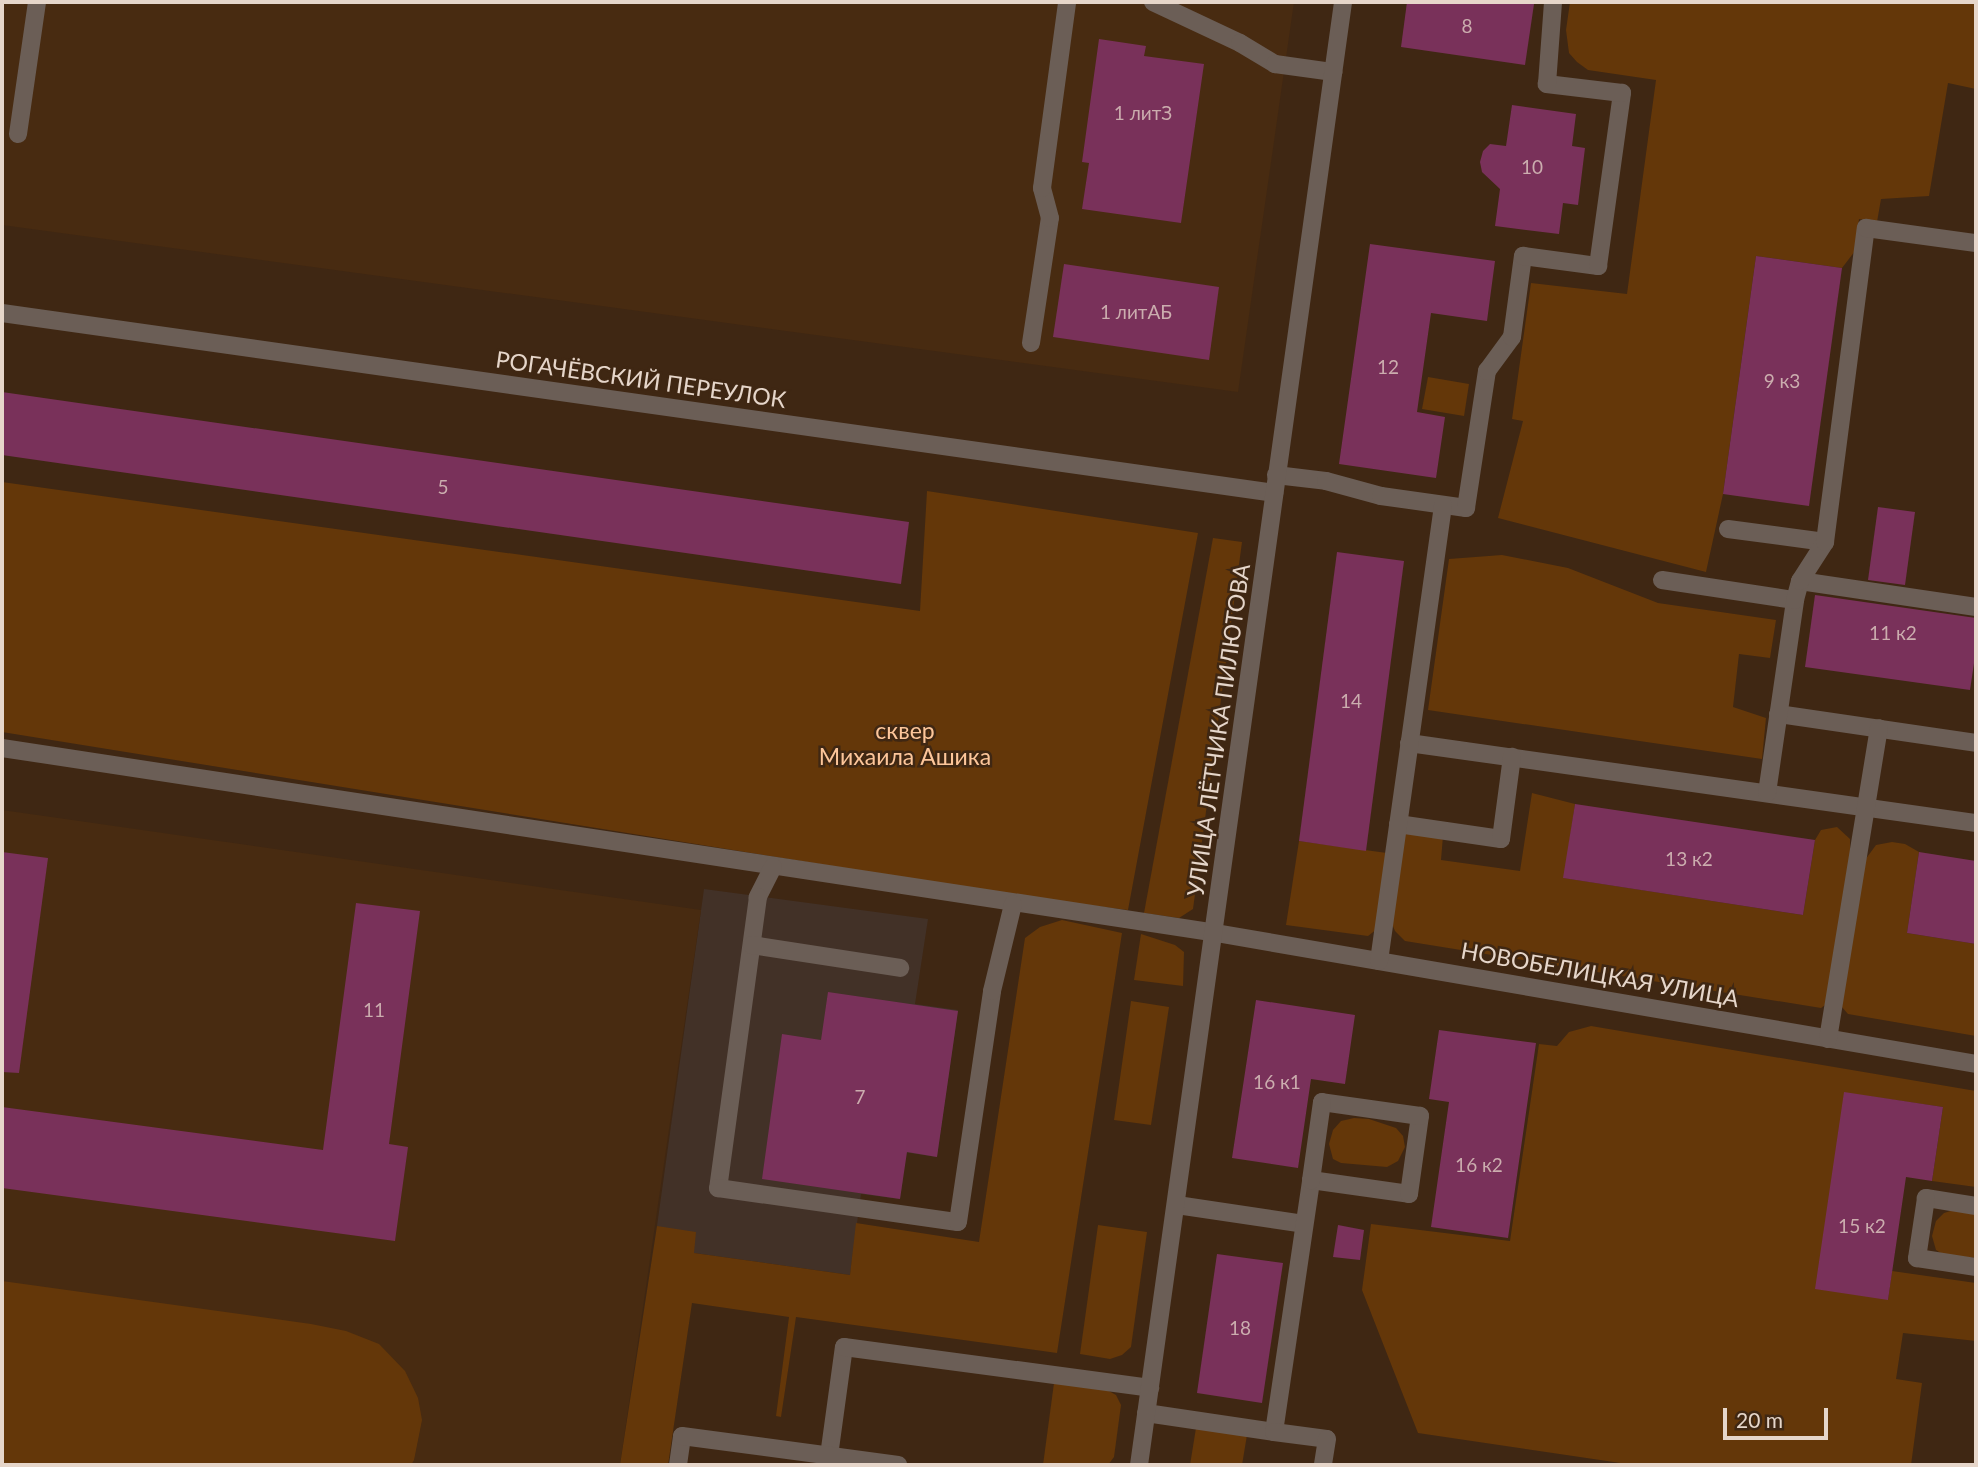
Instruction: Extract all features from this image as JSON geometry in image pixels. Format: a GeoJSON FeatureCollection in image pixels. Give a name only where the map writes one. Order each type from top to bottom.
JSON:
{"type":"FeatureCollection","features":[{"type":"Feature","properties":{"kind":"street"},"geometry":{"type":"LineString","coordinates":[[18,134],[37,2]]}},
{"type":"Feature","properties":{"kind":"street"},"geometry":{"type":"LineString","coordinates":[[1031,343],[1050,218],[1042,188],[1067,2]]}},
{"type":"Feature","properties":{"kind":"street"},"geometry":{"type":"LineString","coordinates":[[1153,2],[1240,43],[1275,64],[1333,72]]}},
{"type":"Feature","properties":{"kind":"street","name":"УЛИЦА ЛЁТЧИКА ПИЛЮТОВА"},"geometry":{"type":"LineString","coordinates":[[1139,1465],[1216,933],[1275,484],[1343,2]]}},
{"type":"Feature","properties":{"kind":"street"},"geometry":{"type":"LineString","coordinates":[[1379,961],[1443,505],[1466,508],[1487,371],[1511,337],[1523,256],[1598,267],[1622,93],[1548,83],[1553,2]]}},
{"type":"Feature","properties":{"kind":"street"},"geometry":{"type":"LineString","coordinates":[[1767,793],[1795,600],[1800,581],[1825,542],[1866,228],[1976,243]]}},
{"type":"Feature","properties":{"kind":"street","name":"РОГАЧЁВСКИЙ ПЕРЕУЛОК"},"geometry":{"type":"LineString","coordinates":[[2,313],[1443,505]]}},
{"type":"Feature","properties":{"kind":"street"},"geometry":{"type":"LineString","coordinates":[[1728,529],[1825,542]]}},
{"type":"Feature","properties":{"kind":"street"},"geometry":{"type":"LineString","coordinates":[[1662,580],[1795,600]]}},
{"type":"Feature","properties":{"kind":"street"},"geometry":{"type":"LineString","coordinates":[[1800,581],[1976,607]]}},
{"type":"Feature","properties":{"kind":"street"},"geometry":{"type":"LineString","coordinates":[[1777,714],[1976,743]]}},
{"type":"Feature","properties":{"kind":"street"},"geometry":{"type":"LineString","coordinates":[[1828,1039],[1879,729]]}},
{"type":"Feature","properties":{"kind":"street"},"geometry":{"type":"LineString","coordinates":[[1409,743],[1976,823]]}},
{"type":"Feature","properties":{"kind":"street","name":"НОВОБЕЛИЦКАЯ УЛИЦА"},"geometry":{"type":"LineString","coordinates":[[2,748],[1216,933],[1976,1064]]}},
{"type":"Feature","properties":{"kind":"street"},"geometry":{"type":"LineString","coordinates":[[1398,824],[1501,839],[1512,757]]}},
{"type":"Feature","properties":{"kind":"street"},"geometry":{"type":"LineString","coordinates":[[773,867],[758,897],[718,1188],[958,1222],[992,991],[1013,904]]}},
{"type":"Feature","properties":{"kind":"street"},"geometry":{"type":"LineString","coordinates":[[752,945],[900,968]]}},
{"type":"Feature","properties":{"kind":"street"},"geometry":{"type":"LineString","coordinates":[[1274,1432],[1322,1102],[1420,1116],[1409,1194],[1311,1180]]}},
{"type":"Feature","properties":{"kind":"street"},"geometry":{"type":"LineString","coordinates":[[1976,1206],[1926,1198],[1917,1258],[1976,1267]]}},
{"type":"Feature","properties":{"kind":"street"},"geometry":{"type":"LineString","coordinates":[[1177,1205],[1304,1224]]}},
{"type":"Feature","properties":{"kind":"street"},"geometry":{"type":"LineString","coordinates":[[829,1456],[844,1347],[1150,1388]]}},
{"type":"Feature","properties":{"kind":"street"},"geometry":{"type":"LineString","coordinates":[[1146,1413],[1327,1439],[1323,1465]]}},
{"type":"Feature","properties":{"kind":"street"},"geometry":{"type":"LineString","coordinates":[[678,1465],[682,1436],[898,1465]]}},
{"type":"Feature","properties":{"kind":"shaded area"},"geometry":{"type":"Polygon","coordinates":[[[2,2],[1294,2],[1238,392],[2,225],[2,2]]]}},
{"type":"Feature","properties":{"kind":"shaded area"},"geometry":{"type":"Polygon","coordinates":[[[2,810],[701,910],[620,1465],[2,1465],[2,810]]]}},
{"type":"Feature","properties":{"kind":"shaded area"},"geometry":{"type":"Polygon","coordinates":[[[704,889],[928,919],[915,1004],[958,1010],[937,1157],[883,1149],[879,1175],[903,1179],[900,1199],[861,1194],[850,1275],[694,1253],[657,1226],[704,889]]]}},
{"type":"Feature","properties":{"kind":"green space"},"geometry":{"type":"Polygon","coordinates":[[[1570,2],[1976,2],[1976,89],[1948,83],[1929,196],[1881,199],[1877,222],[1859,219],[1855,251],[1842,268],[1756,256],[1723,494],[1706,572],[1498,518],[1523,421],[1512,419],[1531,283],[1627,294],[1656,80],[1588,70],[1577,62],[1569,53],[1566,30],[1570,2]]]}},
{"type":"Feature","properties":{"kind":"green space"},"geometry":{"type":"Polygon","coordinates":[[[1428,377],[1469,384],[1464,416],[1422,409],[1428,377]]]}},
{"type":"Feature","properties":{"kind":"green space","name":"сквер Михаила Ашика"},"geometry":{"type":"Polygon","coordinates":[[[2,482],[920,611],[927,491],[1198,533],[1128,910],[1024,897],[2,732],[2,482]]]}},
{"type":"Feature","properties":{"kind":"green space"},"geometry":{"type":"Polygon","coordinates":[[[1213,538],[1242,542],[1193,909],[1179,918],[1144,913],[1213,538]]]}},
{"type":"Feature","properties":{"kind":"green space"},"geometry":{"type":"Polygon","coordinates":[[[1502,555],[1568,568],[1658,603],[1776,620],[1770,658],[1739,654],[1733,707],[1766,718],[1762,759],[1428,710],[1449,559],[1502,555]]]}},
{"type":"Feature","properties":{"kind":"green space"},"geometry":{"type":"Polygon","coordinates":[[[1532,793],[1575,804],[1564,878],[1803,915],[1815,840],[1821,830],[1837,827],[1850,839],[1850,855],[1828,1003],[1821,1008],[1405,941],[1395,931],[1390,919],[1402,830],[1443,836],[1441,860],[1520,871],[1532,793]]]}},
{"type":"Feature","properties":{"kind":"green space"},"geometry":{"type":"Polygon","coordinates":[[[1299,841],[1387,853],[1377,929],[1368,936],[1286,925],[1299,841]]]}},
{"type":"Feature","properties":{"kind":"green space"},"geometry":{"type":"Polygon","coordinates":[[[1892,842],[1905,844],[1919,852],[1907,933],[1976,944],[1976,1036],[1848,1014],[1841,1006],[1865,860],[1876,845],[1892,842]]]}},
{"type":"Feature","properties":{"kind":"green space"},"geometry":{"type":"Polygon","coordinates":[[[1062,920],[1122,933],[1057,1353],[796,1317],[781,1417],[776,1416],[789,1317],[692,1303],[668,1465],[620,1465],[657,1226],[696,1232],[694,1253],[850,1275],[856,1223],[979,1242],[1025,938],[1040,927],[1062,920]]]}},
{"type":"Feature","properties":{"kind":"green space"},"geometry":{"type":"Polygon","coordinates":[[[1141,934],[1175,945],[1184,952],[1183,986],[1134,980],[1141,934]]]}},
{"type":"Feature","properties":{"kind":"green space"},"geometry":{"type":"Polygon","coordinates":[[[1131,1001],[1169,1007],[1151,1125],[1114,1120],[1131,1001]]]}},
{"type":"Feature","properties":{"kind":"green space"},"geometry":{"type":"Polygon","coordinates":[[[1591,1026],[1976,1091],[1976,1187],[1932,1181],[1943,1107],[1845,1093],[1888,1300],[1892,1271],[1976,1283],[1976,1341],[1903,1333],[1896,1379],[1922,1383],[1911,1465],[1634,1465],[1418,1433],[1362,1290],[1371,1224],[1510,1241],[1539,1044],[1557,1046],[1569,1032],[1591,1026]]]}},
{"type":"Feature","properties":{"kind":"green space"},"geometry":{"type":"Polygon","coordinates":[[[1369,1119],[1396,1128],[1403,1136],[1405,1147],[1398,1161],[1387,1167],[1341,1163],[1333,1159],[1329,1144],[1333,1130],[1341,1121],[1369,1119]]]}},
{"type":"Feature","properties":{"kind":"green space"},"geometry":{"type":"Polygon","coordinates":[[[1957,1209],[1976,1211],[1976,1258],[1944,1255],[1936,1250],[1932,1236],[1936,1221],[1944,1213],[1957,1209]]]}},
{"type":"Feature","properties":{"kind":"green space"},"geometry":{"type":"Polygon","coordinates":[[[1098,1225],[1147,1232],[1131,1347],[1122,1355],[1110,1359],[1080,1354],[1098,1225]]]}},
{"type":"Feature","properties":{"kind":"green space"},"geometry":{"type":"Polygon","coordinates":[[[2,1281],[311,1324],[346,1331],[379,1344],[405,1371],[418,1398],[422,1420],[414,1460],[411,1465],[2,1465],[2,1281]]]}},
{"type":"Feature","properties":{"kind":"green space"},"geometry":{"type":"Polygon","coordinates":[[[1054,1383],[1107,1390],[1116,1395],[1121,1405],[1114,1457],[1108,1465],[1043,1465],[1054,1383]]]}},
{"type":"Feature","properties":{"kind":"green space"},"geometry":{"type":"Polygon","coordinates":[[[1196,1428],[1247,1435],[1242,1465],[1190,1465],[1196,1428]]]}},
{"type":"Feature","properties":{"kind":"building"},"geometry":{"type":"Polygon","coordinates":[[[1407,2],[1534,4],[1525,65],[1401,47],[1407,2]]]}},
{"type":"Feature","properties":{"kind":"building"},"geometry":{"type":"Polygon","coordinates":[[[1099,39],[1146,46],[1144,56],[1204,64],[1181,223],[1082,209],[1089,163],[1082,162],[1099,39]]]}},
{"type":"Feature","properties":{"kind":"building"},"geometry":{"type":"Polygon","coordinates":[[[1512,105],[1576,114],[1572,146],[1585,148],[1578,205],[1563,203],[1559,234],[1495,226],[1500,189],[1482,172],[1480,162],[1483,151],[1490,144],[1506,146],[1512,105]]]}},
{"type":"Feature","properties":{"kind":"building"},"geometry":{"type":"Polygon","coordinates":[[[1370,244],[1495,261],[1487,321],[1431,313],[1417,412],[1445,417],[1436,478],[1339,464],[1370,244]]]}},
{"type":"Feature","properties":{"kind":"building"},"geometry":{"type":"Polygon","coordinates":[[[1756,256],[1842,268],[1809,506],[1723,494],[1756,256]]]}},
{"type":"Feature","properties":{"kind":"building"},"geometry":{"type":"Polygon","coordinates":[[[1064,264],[1219,287],[1209,360],[1053,337],[1064,264]]]}},
{"type":"Feature","properties":{"kind":"building"},"geometry":{"type":"Polygon","coordinates":[[[2,392],[909,522],[901,584],[2,455],[2,392]]]}},
{"type":"Feature","properties":{"kind":"building"},"geometry":{"type":"Polygon","coordinates":[[[1878,507],[1915,512],[1905,585],[1868,580],[1878,507]]]}},
{"type":"Feature","properties":{"kind":"building"},"geometry":{"type":"Polygon","coordinates":[[[1337,552],[1404,561],[1366,851],[1299,841],[1337,552]]]}},
{"type":"Feature","properties":{"kind":"building"},"geometry":{"type":"Polygon","coordinates":[[[1815,595],[1976,618],[1976,650],[1970,690],[1805,667],[1815,595]]]}},
{"type":"Feature","properties":{"kind":"building"},"geometry":{"type":"Polygon","coordinates":[[[1575,804],[1815,840],[1803,915],[1563,878],[1575,804]]]}},
{"type":"Feature","properties":{"kind":"building"},"geometry":{"type":"Polygon","coordinates":[[[2,852],[48,858],[19,1073],[2,1072],[2,852]]]}},
{"type":"Feature","properties":{"kind":"building"},"geometry":{"type":"Polygon","coordinates":[[[1919,852],[1976,861],[1976,944],[1907,933],[1919,852]]]}},
{"type":"Feature","properties":{"kind":"building"},"geometry":{"type":"Polygon","coordinates":[[[356,903],[420,911],[389,1144],[408,1147],[395,1241],[2,1188],[2,1107],[323,1150],[356,903]]]}},
{"type":"Feature","properties":{"kind":"building"},"geometry":{"type":"Polygon","coordinates":[[[828,992],[958,1011],[937,1157],[907,1152],[900,1199],[762,1179],[782,1034],[821,1040],[828,992]]]}},
{"type":"Feature","properties":{"kind":"building"},"geometry":{"type":"Polygon","coordinates":[[[1256,1000],[1355,1015],[1345,1084],[1311,1079],[1298,1168],[1232,1158],[1256,1000]]]}},
{"type":"Feature","properties":{"kind":"building"},"geometry":{"type":"Polygon","coordinates":[[[1439,1030],[1536,1043],[1508,1238],[1431,1227],[1449,1102],[1429,1099],[1439,1030]]]}},
{"type":"Feature","properties":{"kind":"building"},"geometry":{"type":"Polygon","coordinates":[[[1844,1092],[1943,1107],[1932,1181],[1906,1177],[1888,1300],[1815,1289],[1844,1092]]]}},
{"type":"Feature","properties":{"kind":"building"},"geometry":{"type":"Polygon","coordinates":[[[1338,1225],[1364,1230],[1360,1260],[1333,1257],[1338,1225]]]}},
{"type":"Feature","properties":{"kind":"building"},"geometry":{"type":"Polygon","coordinates":[[[1217,1254],[1283,1263],[1262,1403],[1197,1393],[1217,1254]]]}}]}
